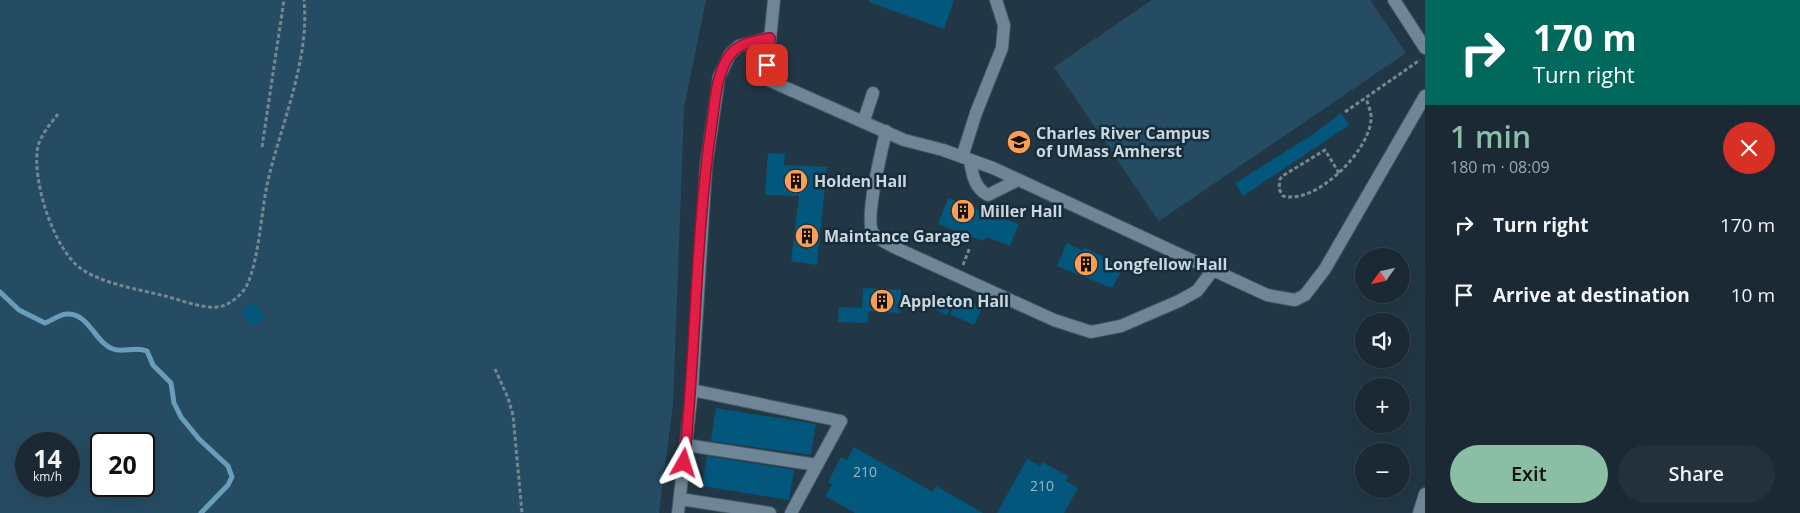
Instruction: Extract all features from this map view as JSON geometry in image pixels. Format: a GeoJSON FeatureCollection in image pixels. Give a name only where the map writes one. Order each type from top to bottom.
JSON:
{"type":"FeatureCollection","features":[{"type":"Feature","properties":{"kind":"lane"},"geometry":{"type":"LineString","coordinates":[[774,0],[766,79],[864,120],[904,140],[966,158],[1018,180],[1267,295],[1283,299],[1295,300],[1305,295],[1325,269],[1425,96]]}},
{"type":"Feature","properties":{"kind":"lane"},"geometry":{"type":"LineString","coordinates":[[996,0],[1004,25],[1002,48],[976,114],[966,158],[976,184],[988,195],[1018,180]]}},
{"type":"Feature","properties":{"kind":"lane"},"geometry":{"type":"LineString","coordinates":[[1394,0],[1425,48]]}},
{"type":"Feature","properties":{"kind":"lane"},"geometry":{"type":"LineString","coordinates":[[678,513],[692,390],[706,167],[719,77],[730,54],[739,46],[770,38]]}},
{"type":"Feature","properties":{"kind":"lane"},"geometry":{"type":"LineString","coordinates":[[864,120],[873,93]]}},
{"type":"Feature","properties":{"kind":"lane"},"geometry":{"type":"LineString","coordinates":[[886,132],[871,202],[873,232],[881,240],[896,248],[1054,320],[1091,332],[1121,326],[1150,315],[1197,291],[1213,270]]}},
{"type":"Feature","properties":{"kind":"lane"},"geometry":{"type":"LineString","coordinates":[[692,390],[841,422],[790,513]]}},
{"type":"Feature","properties":{"kind":"lane"},"geometry":{"type":"LineString","coordinates":[[686,445],[817,466]]}},
{"type":"Feature","properties":{"kind":"lane"},"geometry":{"type":"LineString","coordinates":[[1418,513],[1425,494]]}},
{"type":"Feature","properties":{"kind":"lane"},"geometry":{"type":"LineString","coordinates":[[680,500],[770,513]]}},
{"type":"Feature","properties":{"kind":"path"},"geometry":{"type":"LineString","coordinates":[[262,147],[284,0]]}},
{"type":"Feature","properties":{"kind":"path"},"geometry":{"type":"LineString","coordinates":[[58,114],[38,146],[38,160],[41,193],[48,217],[67,256],[81,269],[107,281],[205,306],[224,306],[244,290],[250,275],[268,182],[301,58],[304,0]]}},
{"type":"Feature","properties":{"kind":"path"},"geometry":{"type":"LineString","coordinates":[[1345,112],[1425,57]]}},
{"type":"Feature","properties":{"kind":"path"},"geometry":{"type":"LineString","coordinates":[[1339,173],[1325,150],[1280,179],[1279,189],[1284,196],[1295,196],[1324,185],[1339,173],[1358,150],[1369,129],[1371,120],[1366,98]]}},
{"type":"Feature","properties":{"kind":"path"},"geometry":{"type":"LineString","coordinates":[[495,369],[513,415],[522,513]]}},
{"type":"Feature","properties":{"kind":"shaded area"},"geometry":{"type":"Polygon","coordinates":[[[0,0],[706,0],[684,108],[673,405],[659,513],[0,513],[0,0]]]}},
{"type":"Feature","properties":{"kind":"shaded area"},"geometry":{"type":"Polygon","coordinates":[[[1152,0],[1370,0],[1406,53],[1159,221],[1054,67],[1152,0]]]}},
{"type":"Feature","properties":{"kind":"building"},"geometry":{"type":"Polygon","coordinates":[[[869,0],[954,0],[944,29],[869,2],[869,0]]]}},
{"type":"Feature","properties":{"kind":"building"},"geometry":{"type":"Polygon","coordinates":[[[1341,113],[1349,125],[1243,196],[1235,183],[1315,133],[1341,113]]]}},
{"type":"Feature","properties":{"kind":"building"},"geometry":{"type":"Polygon","coordinates":[[[768,153],[785,154],[784,165],[827,167],[817,265],[791,261],[799,196],[765,195],[768,153]]]}},
{"type":"Feature","properties":{"kind":"building","name":"Miller Hall"},"geometry":{"type":"Polygon","coordinates":[[[948,198],[1019,224],[1010,246],[987,237],[983,241],[938,224],[948,198]]]}},
{"type":"Feature","properties":{"kind":"building","name":"Longfellow Hall"},"geometry":{"type":"Polygon","coordinates":[[[1067,243],[1083,251],[1084,247],[1115,263],[1113,268],[1121,272],[1112,288],[1057,266],[1067,243]]]}},
{"type":"Feature","properties":{"kind":"building","name":"Appleton Hall"},"geometry":{"type":"Polygon","coordinates":[[[863,288],[901,290],[900,313],[868,311],[868,323],[838,322],[839,307],[862,308],[863,288]]]}},
{"type":"Feature","properties":{"kind":"building"},"geometry":{"type":"Polygon","coordinates":[[[939,297],[952,303],[947,315],[934,309],[939,297]]]}},
{"type":"Feature","properties":{"kind":"building"},"geometry":{"type":"Polygon","coordinates":[[[958,297],[982,308],[974,325],[950,314],[958,297]]]}},
{"type":"Feature","properties":{"kind":"building"},"geometry":{"type":"Polygon","coordinates":[[[253,302],[266,317],[253,327],[241,312],[253,302]]]}},
{"type":"Feature","properties":{"kind":"building"},"geometry":{"type":"Polygon","coordinates":[[[716,408],[816,424],[811,455],[711,441],[716,408]]]}},
{"type":"Feature","properties":{"kind":"building"},"geometry":{"type":"Polygon","coordinates":[[[854,447],[933,492],[936,486],[983,513],[855,513],[825,496],[832,485],[828,482],[841,457],[847,460],[854,447]]]}},
{"type":"Feature","properties":{"kind":"building"},"geometry":{"type":"Polygon","coordinates":[[[707,456],[794,470],[789,500],[702,486],[707,456]]]}},
{"type":"Feature","properties":{"kind":"building"},"geometry":{"type":"Polygon","coordinates":[[[1027,459],[1040,466],[1042,462],[1068,476],[1066,481],[1078,488],[1064,513],[997,513],[1027,459]]]}},
{"type":"Feature","properties":{"kind":"waterway"},"geometry":{"type":"LineString","coordinates":[[0,292],[19,310],[45,323],[64,314],[75,315],[81,318],[107,346],[117,350],[138,349],[147,351],[153,365],[171,383],[174,403],[181,417],[199,439],[228,466],[232,477],[228,485],[201,513]]}},
{"type":"Feature","properties":{"kind":"place","name":"Charles River Campus of UMass Amherst"},"geometry":{"type":"Point","coordinates":[1019,142]}},
{"type":"Feature","properties":{"kind":"place","name":"Holden Hall"},"geometry":{"type":"Point","coordinates":[796,181]}},
{"type":"Feature","properties":{"kind":"place","name":"Miller Hall"},"geometry":{"type":"Point","coordinates":[963,211]}},
{"type":"Feature","properties":{"kind":"place","name":"Maintance Garage"},"geometry":{"type":"Point","coordinates":[807,236]}},
{"type":"Feature","properties":{"kind":"place","name":"Longfellow Hall"},"geometry":{"type":"Point","coordinates":[1086,264]}},
{"type":"Feature","properties":{"kind":"place","name":"Appleton Hall"},"geometry":{"type":"Point","coordinates":[882,301]}},
{"type":"Feature","properties":{"kind":"route"},"geometry":{"type":"LineString","coordinates":[[684,463],[692,390],[706,167],[719,77],[730,54],[739,46],[770,38],[767,65]]}}]}
